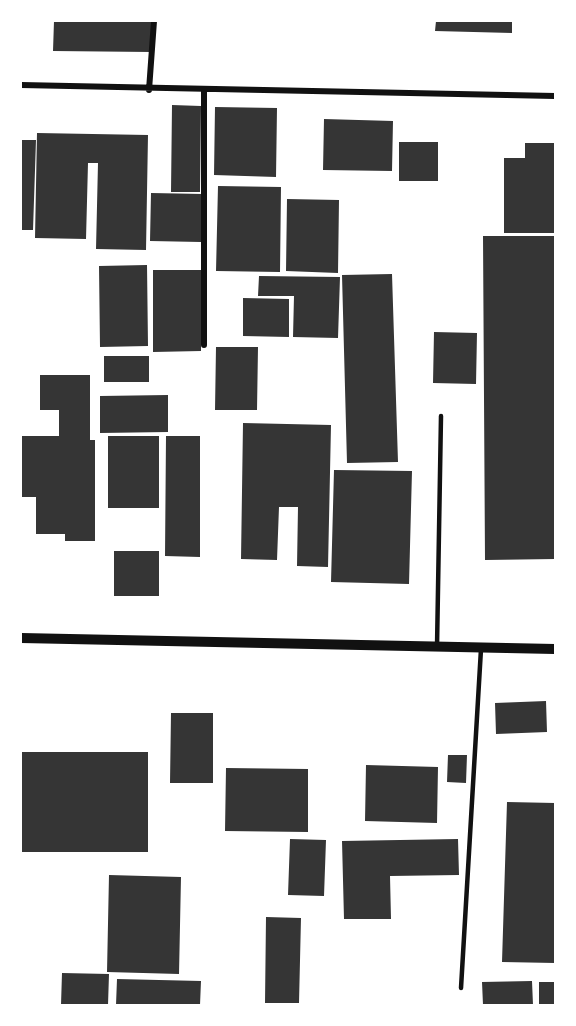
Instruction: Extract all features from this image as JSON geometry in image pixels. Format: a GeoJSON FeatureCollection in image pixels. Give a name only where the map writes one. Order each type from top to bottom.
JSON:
{"type":"FeatureCollection","features":[{"type":"Feature","properties":{"kind":"street"},"geometry":{"type":"LineString","coordinates":[[149,90],[154,21]]}},
{"type":"Feature","properties":{"kind":"street"},"geometry":{"type":"LineString","coordinates":[[21,86],[555,96]]}},
{"type":"Feature","properties":{"kind":"street"},"geometry":{"type":"LineString","coordinates":[[204,90],[204,345]]}},
{"type":"Feature","properties":{"kind":"street"},"geometry":{"type":"LineString","coordinates":[[21,638],[555,650]]}},
{"type":"Feature","properties":{"kind":"lane"},"geometry":{"type":"LineString","coordinates":[[436,648],[441,416]]}},
{"type":"Feature","properties":{"kind":"lane"},"geometry":{"type":"LineString","coordinates":[[461,988],[481,648]]}},
{"type":"Feature","properties":{"kind":"building"},"geometry":{"type":"Polygon","coordinates":[[[54,21],[152,21],[151,52],[53,51],[54,21]]]}},
{"type":"Feature","properties":{"kind":"building"},"geometry":{"type":"Polygon","coordinates":[[[436,21],[512,21],[512,33],[435,31],[436,21]]]}},
{"type":"Feature","properties":{"kind":"building"},"geometry":{"type":"Polygon","coordinates":[[[172,105],[201,106],[200,192],[171,192],[172,105]]]}},
{"type":"Feature","properties":{"kind":"building"},"geometry":{"type":"Polygon","coordinates":[[[215,107],[277,108],[276,177],[214,175],[215,107]]]}},
{"type":"Feature","properties":{"kind":"building"},"geometry":{"type":"Polygon","coordinates":[[[324,119],[393,121],[392,171],[323,170],[324,119]]]}},
{"type":"Feature","properties":{"kind":"building"},"geometry":{"type":"Polygon","coordinates":[[[37,133],[148,135],[146,250],[96,249],[98,163],[88,163],[86,239],[35,238],[37,133]]]}},
{"type":"Feature","properties":{"kind":"building"},"geometry":{"type":"Polygon","coordinates":[[[21,140],[36,140],[33,230],[21,230],[21,140]]]}},
{"type":"Feature","properties":{"kind":"building"},"geometry":{"type":"Polygon","coordinates":[[[399,142],[438,142],[438,181],[399,181],[399,142]]]}},
{"type":"Feature","properties":{"kind":"building"},"geometry":{"type":"Polygon","coordinates":[[[525,143],[555,143],[555,233],[504,233],[504,158],[525,158],[525,143]]]}},
{"type":"Feature","properties":{"kind":"building"},"geometry":{"type":"Polygon","coordinates":[[[218,186],[281,187],[280,272],[216,271],[218,186]]]}},
{"type":"Feature","properties":{"kind":"building"},"geometry":{"type":"Polygon","coordinates":[[[151,193],[203,194],[201,242],[150,241],[151,193]]]}},
{"type":"Feature","properties":{"kind":"building"},"geometry":{"type":"Polygon","coordinates":[[[287,199],[339,200],[338,273],[286,271],[287,199]]]}},
{"type":"Feature","properties":{"kind":"building"},"geometry":{"type":"Polygon","coordinates":[[[483,236],[555,236],[555,559],[485,560],[483,236]]]}},
{"type":"Feature","properties":{"kind":"building"},"geometry":{"type":"Polygon","coordinates":[[[147,265],[148,346],[100,347],[99,266],[147,265]]]}},
{"type":"Feature","properties":{"kind":"building"},"geometry":{"type":"Polygon","coordinates":[[[153,270],[201,270],[201,351],[153,352],[153,270]]]}},
{"type":"Feature","properties":{"kind":"building"},"geometry":{"type":"Polygon","coordinates":[[[392,274],[398,462],[347,463],[342,275],[392,274]]]}},
{"type":"Feature","properties":{"kind":"building"},"geometry":{"type":"Polygon","coordinates":[[[259,276],[340,277],[338,338],[293,337],[294,296],[258,296],[259,276]]]}},
{"type":"Feature","properties":{"kind":"building"},"geometry":{"type":"Polygon","coordinates":[[[243,298],[289,299],[289,337],[243,336],[243,298]]]}},
{"type":"Feature","properties":{"kind":"building"},"geometry":{"type":"Polygon","coordinates":[[[434,332],[477,333],[476,384],[433,383],[434,332]]]}},
{"type":"Feature","properties":{"kind":"building"},"geometry":{"type":"Polygon","coordinates":[[[216,347],[258,347],[257,410],[215,410],[216,347]]]}},
{"type":"Feature","properties":{"kind":"building"},"geometry":{"type":"Polygon","coordinates":[[[104,356],[149,356],[149,382],[104,382],[104,356]]]}},
{"type":"Feature","properties":{"kind":"building"},"geometry":{"type":"Polygon","coordinates":[[[40,375],[90,375],[90,440],[95,440],[95,541],[65,541],[65,534],[36,534],[36,497],[21,497],[21,436],[59,436],[59,410],[40,410],[40,375]]]}},
{"type":"Feature","properties":{"kind":"building"},"geometry":{"type":"Polygon","coordinates":[[[168,395],[168,432],[100,433],[100,396],[168,395]]]}},
{"type":"Feature","properties":{"kind":"building"},"geometry":{"type":"Polygon","coordinates":[[[243,423],[331,425],[328,567],[297,566],[298,507],[279,507],[277,560],[241,559],[243,423]]]}},
{"type":"Feature","properties":{"kind":"building"},"geometry":{"type":"Polygon","coordinates":[[[108,436],[159,436],[159,508],[108,508],[108,436]]]}},
{"type":"Feature","properties":{"kind":"building"},"geometry":{"type":"Polygon","coordinates":[[[166,436],[200,436],[200,557],[165,556],[166,436]]]}},
{"type":"Feature","properties":{"kind":"building"},"geometry":{"type":"Polygon","coordinates":[[[334,470],[412,471],[409,584],[331,582],[334,470]]]}},
{"type":"Feature","properties":{"kind":"building"},"geometry":{"type":"Polygon","coordinates":[[[114,551],[159,551],[159,596],[114,596],[114,551]]]}},
{"type":"Feature","properties":{"kind":"building"},"geometry":{"type":"Polygon","coordinates":[[[546,701],[547,732],[496,734],[495,703],[546,701]]]}},
{"type":"Feature","properties":{"kind":"building"},"geometry":{"type":"Polygon","coordinates":[[[171,713],[213,713],[213,783],[170,783],[171,713]]]}},
{"type":"Feature","properties":{"kind":"building"},"geometry":{"type":"Polygon","coordinates":[[[21,752],[148,752],[148,852],[21,852],[21,752]]]}},
{"type":"Feature","properties":{"kind":"building"},"geometry":{"type":"Polygon","coordinates":[[[448,755],[467,755],[466,783],[447,782],[448,755]]]}},
{"type":"Feature","properties":{"kind":"building"},"geometry":{"type":"Polygon","coordinates":[[[366,765],[438,767],[437,823],[365,821],[366,765]]]}},
{"type":"Feature","properties":{"kind":"building"},"geometry":{"type":"Polygon","coordinates":[[[226,768],[308,769],[308,832],[225,831],[226,768]]]}},
{"type":"Feature","properties":{"kind":"building"},"geometry":{"type":"Polygon","coordinates":[[[507,802],[555,803],[555,963],[502,962],[507,802]]]}},
{"type":"Feature","properties":{"kind":"building"},"geometry":{"type":"Polygon","coordinates":[[[290,839],[326,840],[324,896],[288,895],[290,839]]]}},
{"type":"Feature","properties":{"kind":"building"},"geometry":{"type":"Polygon","coordinates":[[[458,839],[459,875],[390,876],[391,919],[344,919],[342,841],[458,839]]]}},
{"type":"Feature","properties":{"kind":"building"},"geometry":{"type":"Polygon","coordinates":[[[109,875],[181,877],[179,974],[107,972],[109,875]]]}},
{"type":"Feature","properties":{"kind":"building"},"geometry":{"type":"Polygon","coordinates":[[[266,917],[301,918],[299,1003],[265,1003],[266,917]]]}},
{"type":"Feature","properties":{"kind":"building"},"geometry":{"type":"Polygon","coordinates":[[[62,973],[109,974],[108,1005],[61,1005],[62,973]]]}},
{"type":"Feature","properties":{"kind":"building"},"geometry":{"type":"Polygon","coordinates":[[[117,979],[201,981],[200,1005],[116,1005],[117,979]]]}},
{"type":"Feature","properties":{"kind":"building"},"geometry":{"type":"Polygon","coordinates":[[[532,981],[533,1005],[483,1005],[482,982],[532,981]]]}},
{"type":"Feature","properties":{"kind":"building"},"geometry":{"type":"Polygon","coordinates":[[[539,982],[555,982],[555,1005],[539,1005],[539,982]]]}}]}
